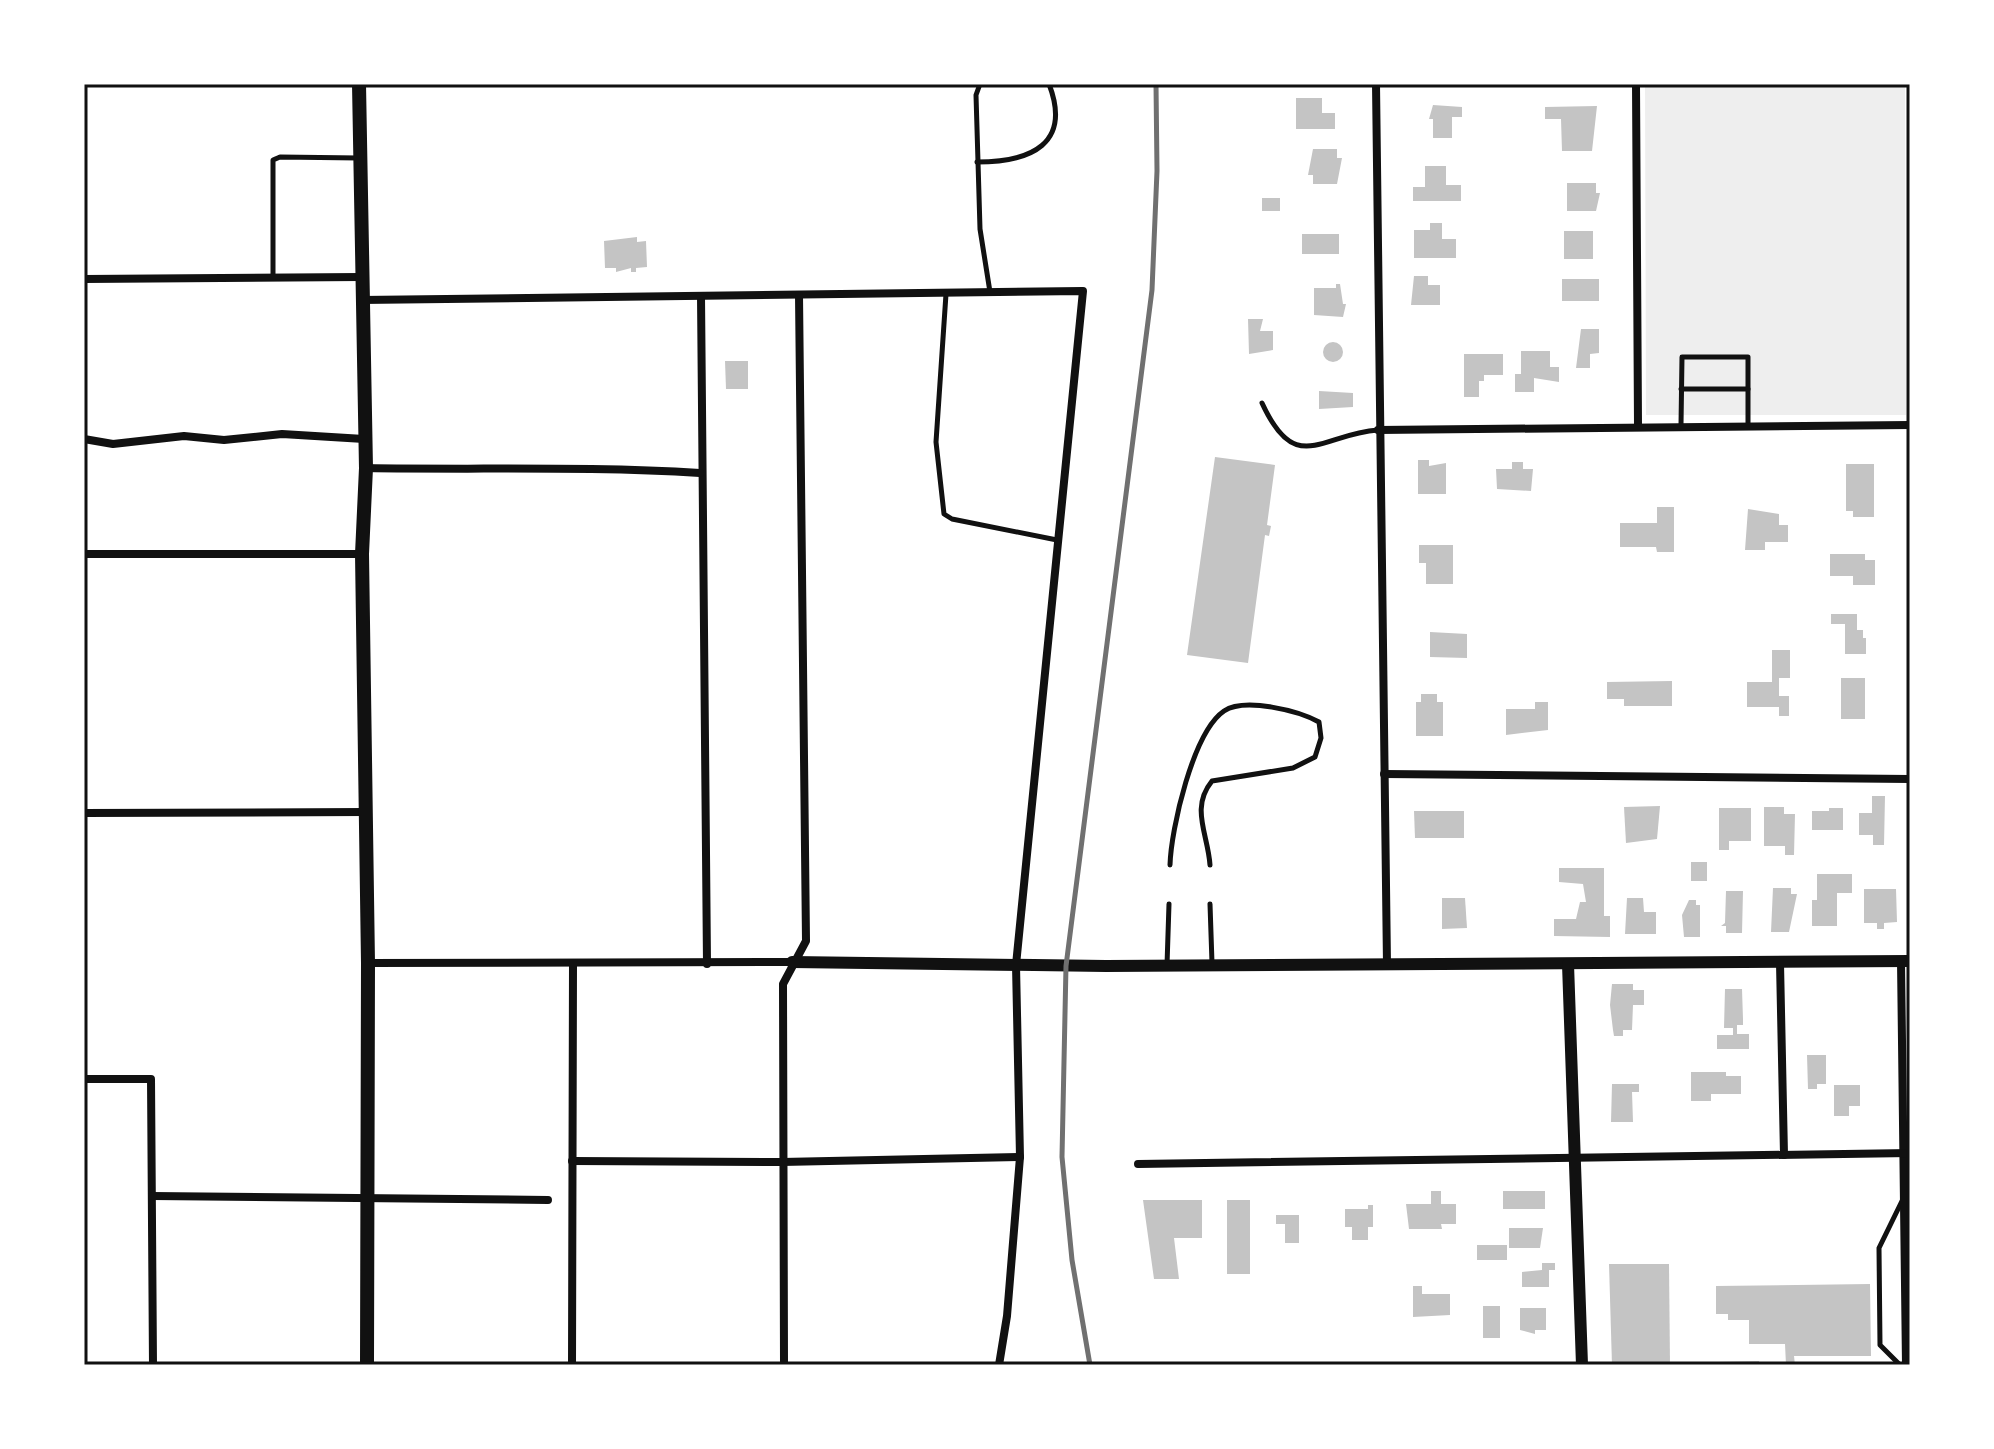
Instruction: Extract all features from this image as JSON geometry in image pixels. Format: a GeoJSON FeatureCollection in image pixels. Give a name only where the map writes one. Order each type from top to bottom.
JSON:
{"type":"FeatureCollection","features":[{"type":"Feature","properties":{"kind":"main road"},"geometry":{"type":"LineString","coordinates":[[359,84],[366,468],[362,554],[368,963],[367,1365]]}},
{"type":"Feature","properties":{"kind":"street"},"geometry":{"type":"LineString","coordinates":[[1376,84],[1387,965]]}},
{"type":"Feature","properties":{"kind":"street"},"geometry":{"type":"LineString","coordinates":[[1636,84],[1638,425]]}},
{"type":"Feature","properties":{"kind":"street"},"geometry":{"type":"LineString","coordinates":[[84,279],[361,277]]}},
{"type":"Feature","properties":{"kind":"street"},"geometry":{"type":"LineString","coordinates":[[361,300],[1083,291],[1016,965],[1020,1157],[1007,1316],[999,1365]]}},
{"type":"Feature","properties":{"kind":"street"},"geometry":{"type":"LineString","coordinates":[[784,1365],[783,984],[792,962],[806,941],[799,295]]}},
{"type":"Feature","properties":{"kind":"street"},"geometry":{"type":"LineString","coordinates":[[701,296],[700,473],[707,964]]}},
{"type":"Feature","properties":{"kind":"street"},"geometry":{"type":"LineString","coordinates":[[1378,430],[1638,425],[1910,425]]}},
{"type":"Feature","properties":{"kind":"street"},"geometry":{"type":"LineString","coordinates":[[84,439],[113,444],[184,436],[224,440],[282,434],[364,439]]}},
{"type":"Feature","properties":{"kind":"street"},"geometry":{"type":"LineString","coordinates":[[366,468],[524,470],[567,466],[700,473]]}},
{"type":"Feature","properties":{"kind":"street"},"geometry":{"type":"LineString","coordinates":[[84,554],[362,554]]}},
{"type":"Feature","properties":{"kind":"street"},"geometry":{"type":"LineString","coordinates":[[1384,774],[1910,779]]}},
{"type":"Feature","properties":{"kind":"street"},"geometry":{"type":"LineString","coordinates":[[84,813],[366,812]]}},
{"type":"Feature","properties":{"kind":"street"},"geometry":{"type":"LineString","coordinates":[[368,963],[792,962],[1212,966],[1906,961],[1903,1365]]}},
{"type":"Feature","properties":{"kind":"street"},"geometry":{"type":"LineString","coordinates":[[572,1365],[573,963]]}},
{"type":"Feature","properties":{"kind":"street"},"geometry":{"type":"LineString","coordinates":[[1780,963],[1784,1155]]}},
{"type":"Feature","properties":{"kind":"street"},"geometry":{"type":"LineString","coordinates":[[1568,964],[1582,1365]]}},
{"type":"Feature","properties":{"kind":"street"},"geometry":{"type":"LineString","coordinates":[[84,1079],[151,1079],[153,1365]]}},
{"type":"Feature","properties":{"kind":"street"},"geometry":{"type":"LineString","coordinates":[[1138,1164],[1906,1153]]}},
{"type":"Feature","properties":{"kind":"street"},"geometry":{"type":"LineString","coordinates":[[572,1161],[782,1162],[1020,1157]]}},
{"type":"Feature","properties":{"kind":"street"},"geometry":{"type":"LineString","coordinates":[[152,1196],[548,1200]]}},
{"type":"Feature","properties":{"kind":"lane"},"geometry":{"type":"LineString","coordinates":[[980,84],[976,95],[980,229],[990,292]]}},
{"type":"Feature","properties":{"kind":"lane"},"geometry":{"type":"LineString","coordinates":[[977,162],[994,162],[1041,148],[1054,134],[1058,108],[1049,84]]}},
{"type":"Feature","properties":{"kind":"lane"},"geometry":{"type":"LineString","coordinates":[[273,279],[273,160],[280,157],[360,158]]}},
{"type":"Feature","properties":{"kind":"lane"},"geometry":{"type":"LineString","coordinates":[[946,292],[936,442],[944,514],[952,519],[1058,540]]}},
{"type":"Feature","properties":{"kind":"lane"},"geometry":{"type":"LineString","coordinates":[[1681,425],[1682,357],[1748,357],[1748,425]]}},
{"type":"Feature","properties":{"kind":"lane"},"geometry":{"type":"LineString","coordinates":[[1681,389],[1748,389]]}},
{"type":"Feature","properties":{"kind":"lane"},"geometry":{"type":"LineString","coordinates":[[1262,403],[1279,435],[1294,444],[1325,445],[1363,431],[1378,430]]}},
{"type":"Feature","properties":{"kind":"lane"},"geometry":{"type":"LineString","coordinates":[[1170,865],[1171,835],[1182,791],[1212,728],[1224,711],[1243,706],[1266,707],[1302,712],[1319,722],[1321,738],[1315,757],[1293,768],[1212,781],[1202,793],[1201,820],[1210,865]]}},
{"type":"Feature","properties":{"kind":"lane"},"geometry":{"type":"LineString","coordinates":[[1167,966],[1169,904]]}},
{"type":"Feature","properties":{"kind":"lane"},"geometry":{"type":"LineString","coordinates":[[1210,904],[1212,966]]}},
{"type":"Feature","properties":{"kind":"lane"},"geometry":{"type":"LineString","coordinates":[[1902,1200],[1879,1248],[1880,1345],[1903,1365]]}},
{"type":"Feature","properties":{"kind":"shaded area"},"geometry":{"type":"Polygon","coordinates":[[[1645,84],[1905,84],[1906,415],[1646,415],[1645,84]]]}},
{"type":"Feature","properties":{"kind":"building"},"geometry":{"type":"Polygon","coordinates":[[[1296,98],[1322,98],[1322,113],[1335,113],[1335,129],[1296,129],[1296,98]]]}},
{"type":"Feature","properties":{"kind":"building"},"geometry":{"type":"Polygon","coordinates":[[[1433,105],[1462,107],[1462,117],[1452,117],[1452,138],[1433,138],[1433,119],[1429,119],[1433,105]]]}},
{"type":"Feature","properties":{"kind":"building"},"geometry":{"type":"Polygon","coordinates":[[[1597,106],[1592,151],[1562,151],[1561,119],[1545,119],[1545,107],[1597,106]]]}},
{"type":"Feature","properties":{"kind":"building"},"geometry":{"type":"Polygon","coordinates":[[[1313,149],[1337,149],[1337,158],[1342,158],[1337,184],[1313,184],[1313,175],[1308,175],[1313,149]]]}},
{"type":"Feature","properties":{"kind":"building"},"geometry":{"type":"Polygon","coordinates":[[[1425,166],[1446,166],[1446,185],[1461,185],[1461,201],[1413,201],[1413,187],[1425,187],[1425,166]]]}},
{"type":"Feature","properties":{"kind":"building"},"geometry":{"type":"Polygon","coordinates":[[[1567,183],[1596,183],[1596,193],[1600,193],[1596,211],[1567,211],[1567,183]]]}},
{"type":"Feature","properties":{"kind":"building"},"geometry":{"type":"Polygon","coordinates":[[[1262,198],[1280,198],[1280,211],[1262,211],[1262,198]]]}},
{"type":"Feature","properties":{"kind":"building"},"geometry":{"type":"Polygon","coordinates":[[[1430,223],[1442,223],[1442,239],[1456,239],[1456,258],[1414,258],[1414,230],[1430,230],[1430,223]]]}},
{"type":"Feature","properties":{"kind":"building"},"geometry":{"type":"Polygon","coordinates":[[[1564,231],[1593,231],[1593,259],[1564,259],[1564,231]]]}},
{"type":"Feature","properties":{"kind":"building"},"geometry":{"type":"Polygon","coordinates":[[[1302,234],[1339,234],[1339,254],[1302,254],[1302,234]]]}},
{"type":"Feature","properties":{"kind":"building"},"geometry":{"type":"Polygon","coordinates":[[[637,237],[637,242],[646,241],[647,267],[636,268],[636,272],[631,272],[631,268],[616,272],[616,268],[605,268],[604,241],[637,237]]]}},
{"type":"Feature","properties":{"kind":"building"},"geometry":{"type":"Polygon","coordinates":[[[1414,276],[1428,276],[1428,285],[1440,285],[1440,305],[1411,305],[1414,276]]]}},
{"type":"Feature","properties":{"kind":"building"},"geometry":{"type":"Polygon","coordinates":[[[1562,279],[1599,279],[1599,301],[1562,301],[1562,279]]]}},
{"type":"Feature","properties":{"kind":"building"},"geometry":{"type":"Polygon","coordinates":[[[1336,284],[1340,284],[1343,304],[1346,304],[1343,317],[1314,315],[1314,288],[1336,288],[1336,284]]]}},
{"type":"Feature","properties":{"kind":"building"},"geometry":{"type":"Polygon","coordinates":[[[1248,319],[1263,319],[1260,331],[1273,331],[1273,350],[1249,354],[1248,319]]]}},
{"type":"Feature","properties":{"kind":"building"},"geometry":{"type":"Polygon","coordinates":[[[1581,329],[1599,329],[1599,353],[1590,354],[1590,368],[1576,368],[1581,329]]]}},
{"type":"Feature","properties":{"kind":"building"},"geometry":{"type":"Polygon","coordinates":[[[1333,342],[1340,345],[1343,352],[1340,359],[1333,362],[1326,359],[1323,352],[1326,345],[1333,342]]]}},
{"type":"Feature","properties":{"kind":"building"},"geometry":{"type":"Polygon","coordinates":[[[1521,351],[1550,351],[1550,367],[1559,367],[1559,382],[1534,378],[1534,392],[1515,392],[1515,374],[1521,374],[1521,351]]]}},
{"type":"Feature","properties":{"kind":"building"},"geometry":{"type":"Polygon","coordinates":[[[1464,354],[1503,354],[1503,375],[1484,375],[1484,381],[1479,381],[1479,397],[1464,397],[1464,354]]]}},
{"type":"Feature","properties":{"kind":"building"},"geometry":{"type":"Polygon","coordinates":[[[725,361],[748,361],[748,389],[726,389],[725,361]]]}},
{"type":"Feature","properties":{"kind":"building"},"geometry":{"type":"Polygon","coordinates":[[[1319,391],[1353,393],[1353,407],[1319,409],[1319,391]]]}},
{"type":"Feature","properties":{"kind":"building"},"geometry":{"type":"Polygon","coordinates":[[[1215,457],[1275,465],[1267,525],[1271,526],[1269,536],[1265,535],[1248,663],[1187,655],[1215,457]]]}},
{"type":"Feature","properties":{"kind":"building"},"geometry":{"type":"Polygon","coordinates":[[[1418,460],[1429,460],[1429,466],[1446,463],[1446,494],[1418,494],[1418,460]]]}},
{"type":"Feature","properties":{"kind":"building"},"geometry":{"type":"Polygon","coordinates":[[[1512,462],[1523,462],[1523,469],[1533,469],[1531,491],[1497,489],[1496,469],[1512,469],[1512,462]]]}},
{"type":"Feature","properties":{"kind":"building"},"geometry":{"type":"Polygon","coordinates":[[[1846,464],[1874,464],[1874,517],[1853,517],[1853,511],[1846,511],[1846,464]]]}},
{"type":"Feature","properties":{"kind":"building"},"geometry":{"type":"Polygon","coordinates":[[[1657,507],[1674,507],[1674,552],[1657,552],[1656,547],[1620,547],[1620,523],[1657,523],[1657,507]]]}},
{"type":"Feature","properties":{"kind":"building"},"geometry":{"type":"Polygon","coordinates":[[[1748,509],[1779,514],[1779,525],[1788,525],[1788,542],[1765,542],[1765,550],[1745,550],[1748,509]]]}},
{"type":"Feature","properties":{"kind":"building"},"geometry":{"type":"Polygon","coordinates":[[[1419,545],[1453,545],[1453,584],[1426,584],[1426,563],[1419,563],[1419,545]]]}},
{"type":"Feature","properties":{"kind":"building"},"geometry":{"type":"Polygon","coordinates":[[[1830,554],[1865,554],[1865,560],[1875,560],[1875,585],[1853,585],[1853,576],[1830,576],[1830,554]]]}},
{"type":"Feature","properties":{"kind":"building"},"geometry":{"type":"Polygon","coordinates":[[[1831,614],[1857,614],[1857,630],[1863,630],[1863,638],[1866,638],[1866,654],[1845,654],[1845,624],[1831,624],[1831,614]]]}},
{"type":"Feature","properties":{"kind":"building"},"geometry":{"type":"Polygon","coordinates":[[[1430,632],[1467,634],[1467,658],[1430,657],[1430,632]]]}},
{"type":"Feature","properties":{"kind":"building"},"geometry":{"type":"Polygon","coordinates":[[[1772,650],[1790,650],[1790,678],[1779,678],[1779,696],[1789,696],[1789,716],[1779,716],[1779,707],[1747,707],[1747,682],[1772,682],[1772,650]]]}},
{"type":"Feature","properties":{"kind":"building"},"geometry":{"type":"Polygon","coordinates":[[[1841,678],[1865,678],[1865,719],[1841,719],[1841,678]]]}},
{"type":"Feature","properties":{"kind":"building"},"geometry":{"type":"Polygon","coordinates":[[[1672,681],[1672,706],[1624,706],[1624,699],[1607,699],[1607,682],[1672,681]]]}},
{"type":"Feature","properties":{"kind":"building"},"geometry":{"type":"Polygon","coordinates":[[[1421,694],[1437,694],[1437,702],[1443,702],[1443,736],[1416,736],[1416,702],[1421,702],[1421,694]]]}},
{"type":"Feature","properties":{"kind":"building"},"geometry":{"type":"Polygon","coordinates":[[[1535,702],[1548,702],[1548,730],[1506,735],[1506,709],[1535,709],[1535,702]]]}},
{"type":"Feature","properties":{"kind":"building"},"geometry":{"type":"Polygon","coordinates":[[[1872,796],[1885,796],[1884,845],[1873,845],[1873,835],[1859,835],[1859,813],[1872,813],[1872,796]]]}},
{"type":"Feature","properties":{"kind":"building"},"geometry":{"type":"Polygon","coordinates":[[[1660,806],[1657,839],[1626,843],[1624,807],[1660,806]]]}},
{"type":"Feature","properties":{"kind":"building"},"geometry":{"type":"Polygon","coordinates":[[[1764,807],[1784,807],[1784,814],[1795,814],[1794,855],[1785,855],[1785,846],[1764,846],[1764,807]]]}},
{"type":"Feature","properties":{"kind":"building"},"geometry":{"type":"Polygon","coordinates":[[[1719,808],[1751,808],[1751,841],[1729,841],[1729,850],[1719,850],[1719,808]]]}},
{"type":"Feature","properties":{"kind":"building"},"geometry":{"type":"Polygon","coordinates":[[[1829,808],[1843,808],[1843,830],[1812,830],[1812,811],[1829,811],[1829,808]]]}},
{"type":"Feature","properties":{"kind":"building"},"geometry":{"type":"Polygon","coordinates":[[[1414,811],[1464,811],[1464,838],[1415,838],[1414,811]]]}},
{"type":"Feature","properties":{"kind":"building"},"geometry":{"type":"Polygon","coordinates":[[[1691,862],[1707,862],[1707,881],[1691,881],[1691,862]]]}},
{"type":"Feature","properties":{"kind":"building"},"geometry":{"type":"Polygon","coordinates":[[[1559,868],[1604,868],[1604,916],[1610,916],[1610,937],[1554,936],[1554,919],[1576,919],[1580,902],[1586,902],[1583,884],[1559,882],[1559,868]]]}},
{"type":"Feature","properties":{"kind":"building"},"geometry":{"type":"Polygon","coordinates":[[[1817,874],[1852,874],[1852,893],[1837,893],[1837,926],[1812,926],[1812,900],[1817,900],[1817,874]]]}},
{"type":"Feature","properties":{"kind":"building"},"geometry":{"type":"Polygon","coordinates":[[[1773,888],[1791,888],[1791,894],[1797,894],[1789,932],[1771,932],[1773,888]]]}},
{"type":"Feature","properties":{"kind":"building"},"geometry":{"type":"Polygon","coordinates":[[[1864,889],[1896,889],[1897,922],[1884,923],[1884,929],[1877,929],[1877,923],[1864,923],[1864,889]]]}},
{"type":"Feature","properties":{"kind":"building"},"geometry":{"type":"Polygon","coordinates":[[[1726,891],[1743,891],[1742,933],[1726,933],[1726,926],[1721,926],[1725,923],[1726,891]]]}},
{"type":"Feature","properties":{"kind":"building"},"geometry":{"type":"Polygon","coordinates":[[[1442,898],[1465,898],[1467,928],[1442,929],[1442,898]]]}},
{"type":"Feature","properties":{"kind":"building"},"geometry":{"type":"Polygon","coordinates":[[[1627,898],[1643,898],[1644,912],[1656,912],[1656,934],[1625,934],[1627,898]]]}},
{"type":"Feature","properties":{"kind":"building"},"geometry":{"type":"Polygon","coordinates":[[[1689,900],[1696,900],[1696,905],[1700,905],[1700,937],[1684,937],[1682,915],[1689,900]]]}},
{"type":"Feature","properties":{"kind":"building"},"geometry":{"type":"Polygon","coordinates":[[[1612,984],[1633,984],[1633,990],[1644,990],[1644,1005],[1633,1005],[1632,1030],[1623,1030],[1623,1036],[1614,1036],[1610,1005],[1612,984]]]}},
{"type":"Feature","properties":{"kind":"building"},"geometry":{"type":"Polygon","coordinates":[[[1725,989],[1742,989],[1743,1025],[1737,1025],[1737,1034],[1749,1034],[1749,1049],[1717,1049],[1717,1035],[1733,1035],[1733,1028],[1724,1028],[1725,989]]]}},
{"type":"Feature","properties":{"kind":"building"},"geometry":{"type":"Polygon","coordinates":[[[1807,1055],[1826,1055],[1826,1084],[1817,1084],[1817,1089],[1808,1089],[1807,1055]]]}},
{"type":"Feature","properties":{"kind":"building"},"geometry":{"type":"Polygon","coordinates":[[[1691,1072],[1726,1072],[1726,1076],[1741,1076],[1741,1094],[1711,1094],[1711,1101],[1691,1101],[1691,1072]]]}},
{"type":"Feature","properties":{"kind":"building"},"geometry":{"type":"Polygon","coordinates":[[[1612,1084],[1639,1084],[1639,1092],[1632,1092],[1633,1122],[1611,1122],[1612,1084]]]}},
{"type":"Feature","properties":{"kind":"building"},"geometry":{"type":"Polygon","coordinates":[[[1834,1085],[1860,1085],[1860,1106],[1849,1106],[1849,1116],[1834,1116],[1834,1085]]]}},
{"type":"Feature","properties":{"kind":"building"},"geometry":{"type":"Polygon","coordinates":[[[1431,1191],[1441,1191],[1441,1204],[1456,1204],[1456,1224],[1441,1224],[1442,1229],[1409,1229],[1406,1204],[1431,1204],[1431,1191]]]}},
{"type":"Feature","properties":{"kind":"building"},"geometry":{"type":"Polygon","coordinates":[[[1503,1191],[1545,1191],[1545,1209],[1503,1209],[1503,1191]]]}},
{"type":"Feature","properties":{"kind":"building"},"geometry":{"type":"Polygon","coordinates":[[[1143,1200],[1202,1200],[1202,1238],[1174,1238],[1179,1279],[1154,1279],[1143,1200]]]}},
{"type":"Feature","properties":{"kind":"building"},"geometry":{"type":"Polygon","coordinates":[[[1227,1200],[1250,1200],[1250,1274],[1227,1274],[1227,1200]]]}},
{"type":"Feature","properties":{"kind":"building"},"geometry":{"type":"Polygon","coordinates":[[[1368,1205],[1373,1205],[1373,1227],[1368,1227],[1368,1240],[1352,1240],[1352,1227],[1345,1227],[1345,1209],[1368,1209],[1368,1205]]]}},
{"type":"Feature","properties":{"kind":"building"},"geometry":{"type":"Polygon","coordinates":[[[1276,1215],[1299,1215],[1299,1243],[1285,1243],[1285,1224],[1276,1224],[1276,1215]]]}},
{"type":"Feature","properties":{"kind":"building"},"geometry":{"type":"Polygon","coordinates":[[[1509,1228],[1543,1228],[1540,1248],[1509,1248],[1509,1228]]]}},
{"type":"Feature","properties":{"kind":"building"},"geometry":{"type":"Polygon","coordinates":[[[1477,1245],[1507,1245],[1507,1260],[1477,1260],[1477,1245]]]}},
{"type":"Feature","properties":{"kind":"building"},"geometry":{"type":"Polygon","coordinates":[[[1542,1263],[1555,1263],[1555,1270],[1549,1270],[1549,1287],[1522,1287],[1522,1272],[1542,1270],[1542,1263]]]}},
{"type":"Feature","properties":{"kind":"building"},"geometry":{"type":"Polygon","coordinates":[[[1609,1264],[1669,1264],[1670,1364],[1612,1365],[1609,1264]]]}},
{"type":"Feature","properties":{"kind":"building"},"geometry":{"type":"Polygon","coordinates":[[[1870,1284],[1871,1356],[1794,1356],[1795,1365],[1786,1365],[1785,1344],[1749,1344],[1749,1320],[1728,1320],[1728,1314],[1716,1314],[1716,1286],[1870,1284]]]}},
{"type":"Feature","properties":{"kind":"building"},"geometry":{"type":"Polygon","coordinates":[[[1413,1286],[1422,1286],[1422,1294],[1450,1294],[1450,1315],[1413,1317],[1413,1286]]]}},
{"type":"Feature","properties":{"kind":"building"},"geometry":{"type":"Polygon","coordinates":[[[1483,1306],[1500,1306],[1500,1338],[1483,1338],[1483,1306]]]}},
{"type":"Feature","properties":{"kind":"building"},"geometry":{"type":"Polygon","coordinates":[[[1520,1308],[1546,1308],[1546,1330],[1535,1330],[1535,1334],[1520,1330],[1520,1308]]]}},
{"type":"Feature","properties":{"kind":"building"},"geometry":{"type":"Polygon","coordinates":[[[1759,1361],[1759,1365],[1718,1365],[1718,1362],[1759,1361]]]}},
{"type":"Feature","properties":{"kind":"railway"},"geometry":{"type":"LineString","coordinates":[[1090,1365],[1072,1260],[1062,1157],[1066,966],[1152,290],[1157,171],[1156,84]]}}]}
